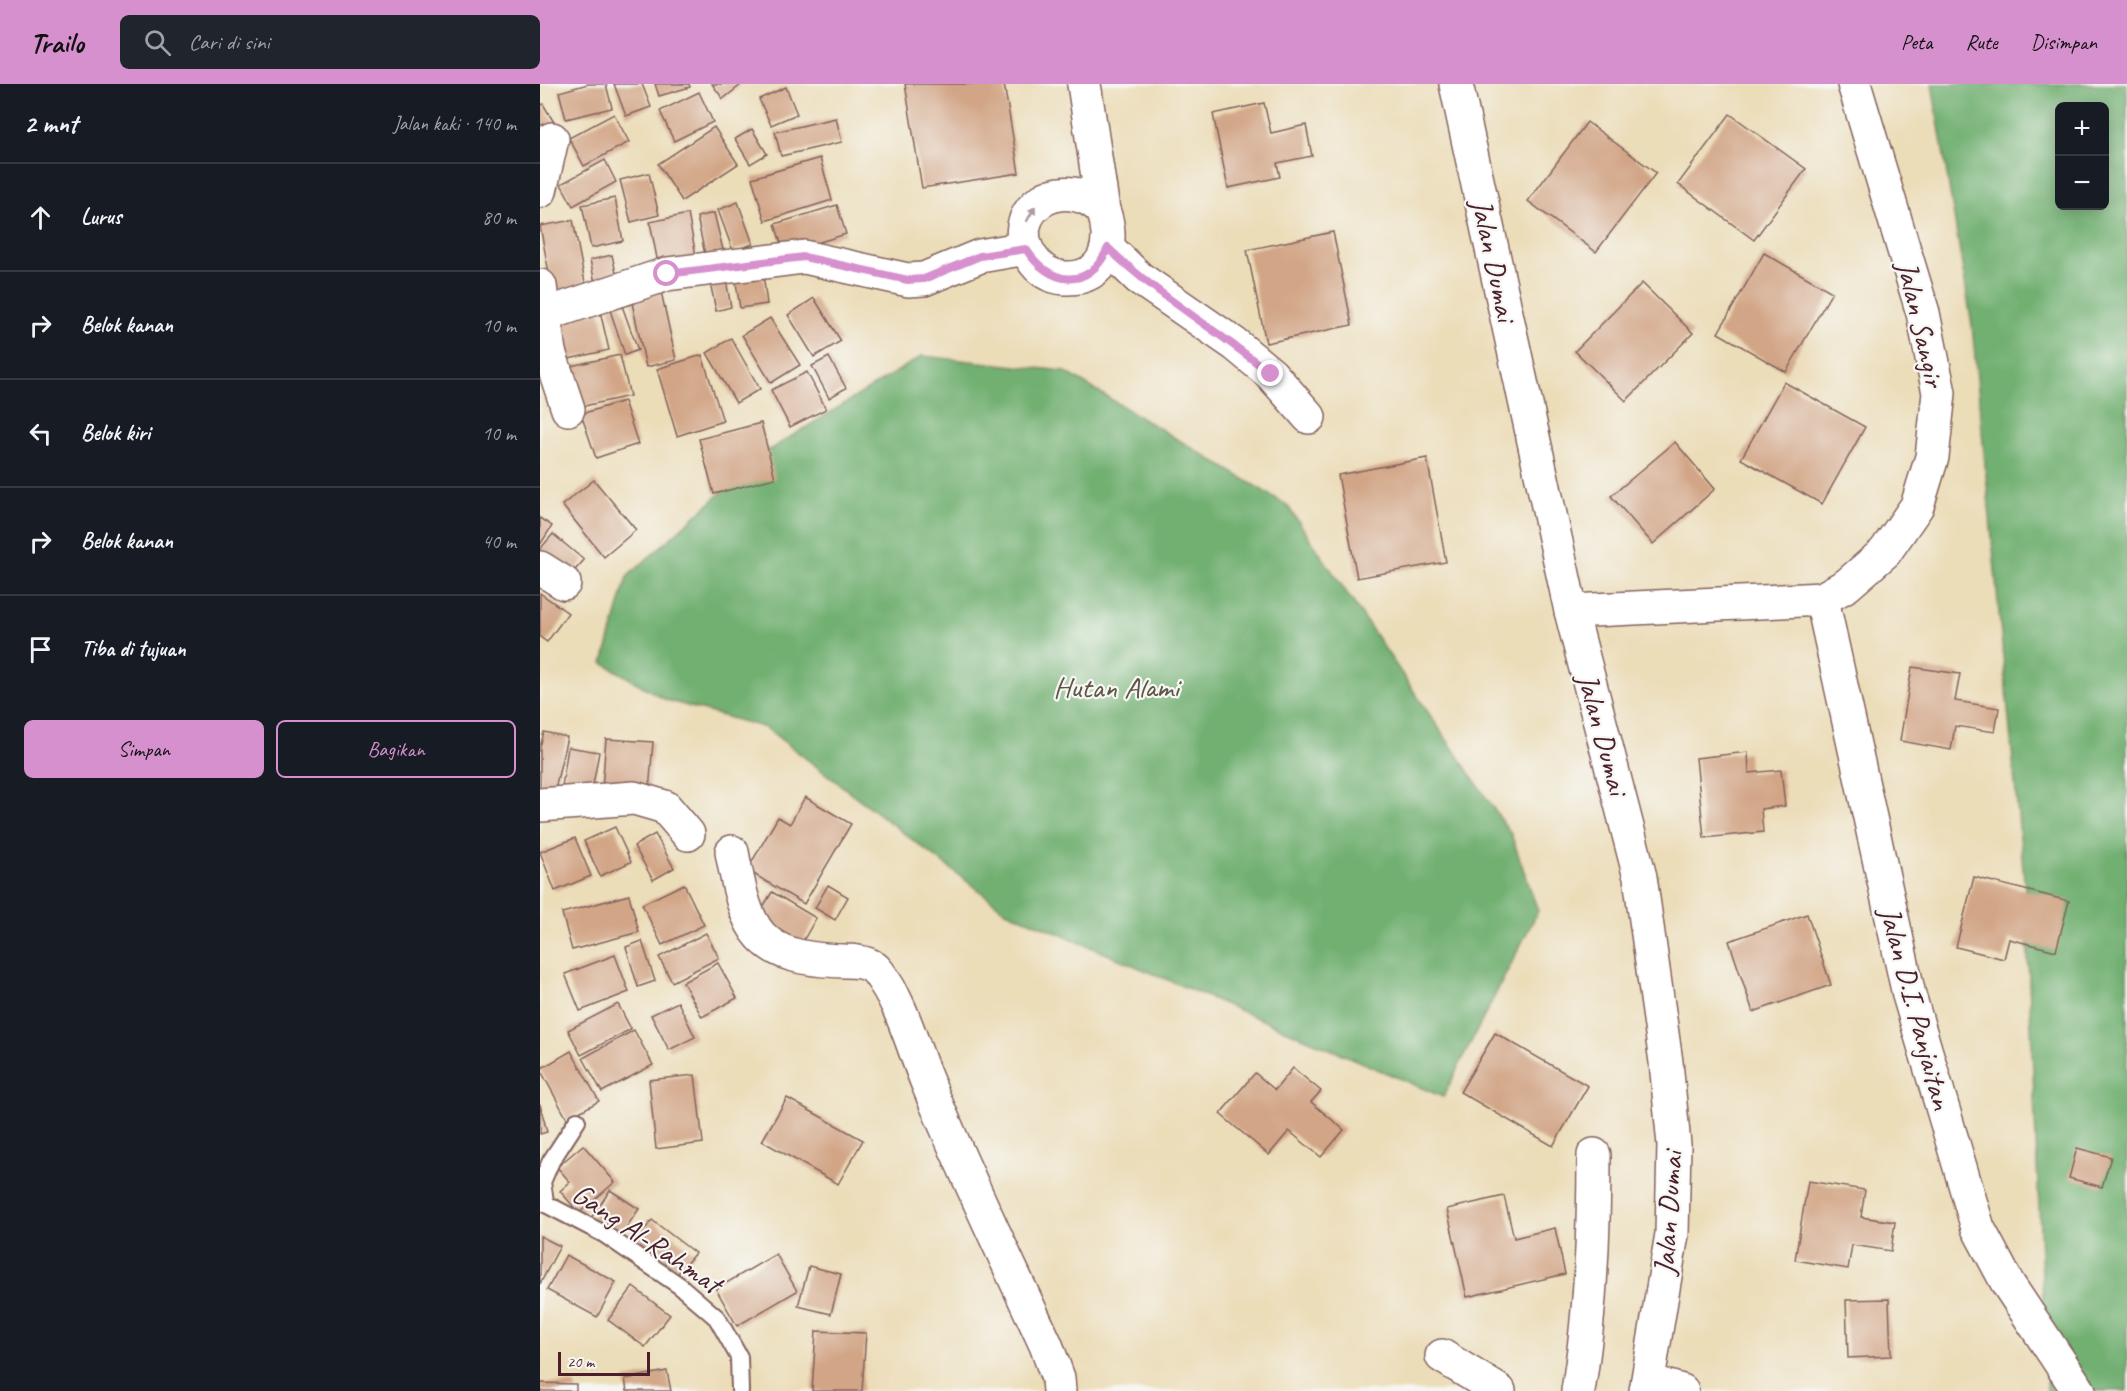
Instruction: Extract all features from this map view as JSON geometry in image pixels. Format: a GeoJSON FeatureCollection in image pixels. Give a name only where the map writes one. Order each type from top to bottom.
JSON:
{"type":"FeatureCollection","features":[{"type":"Feature","properties":{"kind":"street"},"geometry":{"type":"LineString","coordinates":[[1084,84],[1103,210],[1110,228],[1108,248],[1094,269],[1071,278],[1047,273],[1037,266],[1026,249],[1024,228],[1029,214],[1038,202],[1051,195],[1065,192],[1093,199],[1103,210]]}},
{"type":"Feature","properties":{"kind":"street","name":"Jalan Dumai"},"geometry":{"type":"LineString","coordinates":[[1455,84],[1571,611],[1640,877],[1669,1086],[1674,1145],[1672,1234],[1647,1386]]}},
{"type":"Feature","properties":{"kind":"street","name":"Jalan Sangir"},"geometry":{"type":"LineString","coordinates":[[1571,611],[1822,599],[1847,585],[1885,552],[1917,506],[1932,457],[1939,393],[1923,313],[1854,84]]}},
{"type":"Feature","properties":{"kind":"street"},"geometry":{"type":"LineString","coordinates":[[540,191],[552,139]]}},
{"type":"Feature","properties":{"kind":"street"},"geometry":{"type":"LineString","coordinates":[[1108,248],[1139,278],[1236,345],[1271,374],[1309,417]]}},
{"type":"Feature","properties":{"kind":"street"},"geometry":{"type":"LineString","coordinates":[[568,409],[549,352],[542,301],[667,274],[804,257],[908,280],[924,279],[980,256],[1026,249]]}},
{"type":"Feature","properties":{"kind":"street","name":"Jalan D.I. Panjaitan"},"geometry":{"type":"LineString","coordinates":[[1822,599],[1908,995],[1978,1228],[2008,1284],[2079,1391]]}},
{"type":"Feature","properties":{"kind":"street"},"geometry":{"type":"LineString","coordinates":[[540,805],[634,798],[665,807],[688,834]]}},
{"type":"Feature","properties":{"kind":"street"},"geometry":{"type":"LineString","coordinates":[[732,852],[741,899],[754,930],[765,942],[788,956],[860,961],[876,969],[893,994],[927,1083],[1046,1345],[1058,1378],[1059,1391]]}},
{"type":"Feature","properties":{"kind":"street"},"geometry":{"type":"LineString","coordinates":[[1578,1391],[1586,1343],[1594,1229],[1594,1155]]}},
{"type":"Feature","properties":{"kind":"street"},"geometry":{"type":"LineString","coordinates":[[1442,1356],[1499,1391]]}},
{"type":"Feature","properties":{"kind":"street"},"geometry":{"type":"LineString","coordinates":[[1647,1386],[1682,1391]]}},
{"type":"Feature","properties":{"kind":"lane"},"geometry":{"type":"LineString","coordinates":[[542,1201],[542,1182],[551,1161],[561,1150],[576,1121]]}},
{"type":"Feature","properties":{"kind":"lane","name":"Gang Al-Rahmat"},"geometry":{"type":"LineString","coordinates":[[542,1201],[604,1234],[680,1286],[717,1318],[739,1357],[740,1391]]}},
{"type":"Feature","properties":{"kind":"green space"},"geometry":{"type":"Polygon","coordinates":[[[1932,84],[2127,84],[2127,1391],[2047,1391],[2025,890],[1972,325],[1932,84]]]}},
{"type":"Feature","properties":{"kind":"green space","name":"Hutan Alami"},"geometry":{"type":"Polygon","coordinates":[[[922,356],[1064,371],[1287,505],[1511,834],[1538,911],[1443,1097],[1006,911],[766,728],[666,700],[603,663],[627,577],[769,450],[922,356]]]}},
{"type":"Feature","properties":{"kind":"building"},"geometry":{"type":"Polygon","coordinates":[[[588,84],[606,84],[612,108],[566,119],[559,92],[588,84]]]}},
{"type":"Feature","properties":{"kind":"building"},"geometry":{"type":"Polygon","coordinates":[[[614,84],[642,84],[651,107],[626,116],[614,84]]]}},
{"type":"Feature","properties":{"kind":"building"},"geometry":{"type":"Polygon","coordinates":[[[655,84],[689,84],[690,87],[659,96],[655,84]]]}},
{"type":"Feature","properties":{"kind":"building"},"geometry":{"type":"Polygon","coordinates":[[[712,84],[742,84],[723,99],[712,84]]]}},
{"type":"Feature","properties":{"kind":"building"},"geometry":{"type":"Polygon","coordinates":[[[905,84],[1004,84],[1019,173],[922,188],[905,84]]]}},
{"type":"Feature","properties":{"kind":"building"},"geometry":{"type":"Polygon","coordinates":[[[786,87],[797,114],[771,125],[759,99],[786,87]]]}},
{"type":"Feature","properties":{"kind":"building"},"geometry":{"type":"Polygon","coordinates":[[[699,92],[713,122],[674,141],[660,111],[699,92]]]}},
{"type":"Feature","properties":{"kind":"building"},"geometry":{"type":"Polygon","coordinates":[[[1264,103],[1271,133],[1306,125],[1312,156],[1277,163],[1280,177],[1228,188],[1213,114],[1264,103]]]}},
{"type":"Feature","properties":{"kind":"building"},"geometry":{"type":"Polygon","coordinates":[[[543,104],[558,129],[540,140],[540,106],[543,104]]]}},
{"type":"Feature","properties":{"kind":"building"},"geometry":{"type":"Polygon","coordinates":[[[614,114],[629,142],[584,166],[569,138],[614,114]]]}},
{"type":"Feature","properties":{"kind":"building"},"geometry":{"type":"Polygon","coordinates":[[[1730,114],[1806,169],[1754,240],[1678,184],[1730,114]]]}},
{"type":"Feature","properties":{"kind":"building"},"geometry":{"type":"Polygon","coordinates":[[[836,118],[842,142],[781,156],[775,132],[836,118]]]}},
{"type":"Feature","properties":{"kind":"building"},"geometry":{"type":"Polygon","coordinates":[[[1587,122],[1656,173],[1596,252],[1528,201],[1587,122]]]}},
{"type":"Feature","properties":{"kind":"building"},"geometry":{"type":"Polygon","coordinates":[[[714,127],[738,164],[682,201],[658,164],[714,127]]]}},
{"type":"Feature","properties":{"kind":"building"},"geometry":{"type":"Polygon","coordinates":[[[752,129],[767,154],[750,164],[735,139],[752,129]]]}},
{"type":"Feature","properties":{"kind":"building"},"geometry":{"type":"Polygon","coordinates":[[[820,158],[832,200],[765,221],[752,178],[820,158]]]}},
{"type":"Feature","properties":{"kind":"building"},"geometry":{"type":"Polygon","coordinates":[[[605,160],[616,182],[573,206],[561,184],[605,160]]]}},
{"type":"Feature","properties":{"kind":"building"},"geometry":{"type":"Polygon","coordinates":[[[649,173],[659,215],[631,222],[620,180],[649,173]]]}},
{"type":"Feature","properties":{"kind":"building"},"geometry":{"type":"Polygon","coordinates":[[[615,198],[623,241],[591,248],[582,205],[615,198]]]}},
{"type":"Feature","properties":{"kind":"building"},"geometry":{"type":"Polygon","coordinates":[[[738,202],[753,244],[733,251],[718,210],[738,202]]]}},
{"type":"Feature","properties":{"kind":"building"},"geometry":{"type":"Polygon","coordinates":[[[837,205],[846,234],[784,253],[775,224],[837,205]]]}},
{"type":"Feature","properties":{"kind":"building"},"geometry":{"type":"Polygon","coordinates":[[[714,213],[724,254],[706,259],[697,217],[714,213]]]}},
{"type":"Feature","properties":{"kind":"building"},"geometry":{"type":"Polygon","coordinates":[[[688,214],[698,266],[660,274],[650,222],[688,214]]]}},
{"type":"Feature","properties":{"kind":"building"},"geometry":{"type":"Polygon","coordinates":[[[573,220],[588,298],[555,304],[540,226],[573,220]]]}},
{"type":"Feature","properties":{"kind":"building"},"geometry":{"type":"Polygon","coordinates":[[[1333,232],[1352,325],[1266,343],[1247,250],[1333,232]]]}},
{"type":"Feature","properties":{"kind":"building"},"geometry":{"type":"Polygon","coordinates":[[[1764,253],[1832,292],[1786,372],[1718,333],[1764,253]]]}},
{"type":"Feature","properties":{"kind":"building"},"geometry":{"type":"Polygon","coordinates":[[[612,255],[618,282],[596,287],[590,260],[612,255]]]}},
{"type":"Feature","properties":{"kind":"building"},"geometry":{"type":"Polygon","coordinates":[[[762,266],[767,304],[740,308],[734,270],[762,266]]]}},
{"type":"Feature","properties":{"kind":"building"},"geometry":{"type":"Polygon","coordinates":[[[724,269],[731,307],[716,311],[708,272],[724,269]]]}},
{"type":"Feature","properties":{"kind":"building"},"geometry":{"type":"Polygon","coordinates":[[[659,282],[676,360],[646,367],[629,289],[659,282]]]}},
{"type":"Feature","properties":{"kind":"building"},"geometry":{"type":"Polygon","coordinates":[[[1642,283],[1693,333],[1626,401],[1575,351],[1642,283]]]}},
{"type":"Feature","properties":{"kind":"building"},"geometry":{"type":"Polygon","coordinates":[[[814,298],[841,341],[814,357],[788,315],[814,298]]]}},
{"type":"Feature","properties":{"kind":"building"},"geometry":{"type":"Polygon","coordinates":[[[621,303],[638,350],[625,355],[609,307],[621,303]]]}},
{"type":"Feature","properties":{"kind":"building"},"geometry":{"type":"Polygon","coordinates":[[[600,311],[609,350],[555,362],[547,323],[600,311]]]}},
{"type":"Feature","properties":{"kind":"building"},"geometry":{"type":"Polygon","coordinates":[[[770,318],[800,365],[771,383],[742,335],[770,318]]]}},
{"type":"Feature","properties":{"kind":"building"},"geometry":{"type":"Polygon","coordinates":[[[731,338],[760,389],[736,403],[707,353],[731,338]]]}},
{"type":"Feature","properties":{"kind":"building"},"geometry":{"type":"Polygon","coordinates":[[[620,355],[630,396],[575,408],[566,367],[620,355]]]}},
{"type":"Feature","properties":{"kind":"building"},"geometry":{"type":"Polygon","coordinates":[[[702,355],[723,421],[677,436],[657,369],[702,355]]]}},
{"type":"Feature","properties":{"kind":"building"},"geometry":{"type":"Polygon","coordinates":[[[829,357],[846,388],[829,398],[812,366],[829,357]]]}},
{"type":"Feature","properties":{"kind":"building"},"geometry":{"type":"Polygon","coordinates":[[[807,372],[826,409],[790,427],[771,390],[807,372]]]}},
{"type":"Feature","properties":{"kind":"building"},"geometry":{"type":"Polygon","coordinates":[[[1784,382],[1865,427],[1822,504],[1741,459],[1784,382]]]}},
{"type":"Feature","properties":{"kind":"building"},"geometry":{"type":"Polygon","coordinates":[[[624,401],[638,444],[596,458],[581,414],[624,401]]]}},
{"type":"Feature","properties":{"kind":"building"},"geometry":{"type":"Polygon","coordinates":[[[761,423],[775,478],[714,494],[699,439],[761,423]]]}},
{"type":"Feature","properties":{"kind":"building"},"geometry":{"type":"Polygon","coordinates":[[[1675,442],[1715,489],[1653,544],[1611,496],[1675,442]]]}},
{"type":"Feature","properties":{"kind":"building"},"geometry":{"type":"Polygon","coordinates":[[[1427,458],[1446,562],[1357,578],[1338,475],[1427,458]]]}},
{"type":"Feature","properties":{"kind":"building"},"geometry":{"type":"Polygon","coordinates":[[[594,480],[636,530],[604,557],[562,505],[594,480]]]}},
{"type":"Feature","properties":{"kind":"building"},"geometry":{"type":"Polygon","coordinates":[[[540,518],[552,526],[540,545],[540,518]]]}},
{"type":"Feature","properties":{"kind":"building"},"geometry":{"type":"Polygon","coordinates":[[[553,534],[584,560],[568,578],[540,554],[540,549],[553,534]]]}},
{"type":"Feature","properties":{"kind":"building"},"geometry":{"type":"Polygon","coordinates":[[[540,593],[568,613],[547,642],[540,637],[540,593]]]}},
{"type":"Feature","properties":{"kind":"building"},"geometry":{"type":"Polygon","coordinates":[[[1912,667],[1960,674],[1955,701],[1999,708],[1995,732],[1955,726],[1951,750],[1900,741],[1912,667]]]}},
{"type":"Feature","properties":{"kind":"building"},"geometry":{"type":"Polygon","coordinates":[[[544,732],[567,737],[554,794],[540,790],[540,747],[544,732]]]}},
{"type":"Feature","properties":{"kind":"building"},"geometry":{"type":"Polygon","coordinates":[[[606,739],[653,742],[649,792],[602,789],[606,739]]]}},
{"type":"Feature","properties":{"kind":"building"},"geometry":{"type":"Polygon","coordinates":[[[568,747],[599,752],[592,791],[562,787],[568,747]]]}},
{"type":"Feature","properties":{"kind":"building"},"geometry":{"type":"Polygon","coordinates":[[[1748,752],[1749,773],[1781,770],[1785,806],[1761,809],[1763,832],[1704,838],[1696,758],[1748,752]]]}},
{"type":"Feature","properties":{"kind":"building"},"geometry":{"type":"Polygon","coordinates":[[[805,797],[851,824],[804,904],[747,870],[778,817],[790,824],[805,797]]]}},
{"type":"Feature","properties":{"kind":"building"},"geometry":{"type":"Polygon","coordinates":[[[615,827],[631,862],[600,876],[584,841],[615,827]]]}},
{"type":"Feature","properties":{"kind":"building"},"geometry":{"type":"Polygon","coordinates":[[[655,834],[674,868],[653,880],[634,846],[655,834]]]}},
{"type":"Feature","properties":{"kind":"building"},"geometry":{"type":"Polygon","coordinates":[[[575,838],[591,876],[555,891],[540,852],[575,838]]]}},
{"type":"Feature","properties":{"kind":"building"},"geometry":{"type":"Polygon","coordinates":[[[1974,877],[2069,901],[2056,951],[2009,939],[2004,959],[1956,947],[1974,877]]]}},
{"type":"Feature","properties":{"kind":"building"},"geometry":{"type":"Polygon","coordinates":[[[684,884],[704,925],[662,945],[642,904],[684,884]]]}},
{"type":"Feature","properties":{"kind":"building"},"geometry":{"type":"Polygon","coordinates":[[[828,885],[848,897],[835,920],[815,908],[828,885]]]}},
{"type":"Feature","properties":{"kind":"building"},"geometry":{"type":"Polygon","coordinates":[[[772,892],[816,918],[799,948],[754,922],[772,892]]]}},
{"type":"Feature","properties":{"kind":"building"},"geometry":{"type":"Polygon","coordinates":[[[629,895],[639,932],[572,950],[562,913],[629,895]]]}},
{"type":"Feature","properties":{"kind":"building"},"geometry":{"type":"Polygon","coordinates":[[[1807,914],[1831,985],[1753,1012],[1729,941],[1807,914]]]}},
{"type":"Feature","properties":{"kind":"building"},"geometry":{"type":"Polygon","coordinates":[[[706,933],[719,958],[672,982],[659,957],[706,933]]]}},
{"type":"Feature","properties":{"kind":"building"},"geometry":{"type":"Polygon","coordinates":[[[642,941],[655,981],[638,987],[626,947],[642,941]]]}},
{"type":"Feature","properties":{"kind":"building"},"geometry":{"type":"Polygon","coordinates":[[[615,955],[629,992],[580,1011],[565,974],[615,955]]]}},
{"type":"Feature","properties":{"kind":"building"},"geometry":{"type":"Polygon","coordinates":[[[718,963],[737,998],[702,1017],[683,982],[718,963]]]}},
{"type":"Feature","properties":{"kind":"building"},"geometry":{"type":"Polygon","coordinates":[[[678,1002],[695,1037],[669,1050],[651,1015],[678,1002]]]}},
{"type":"Feature","properties":{"kind":"building"},"geometry":{"type":"Polygon","coordinates":[[[618,1004],[631,1029],[581,1055],[568,1030],[618,1004]]]}},
{"type":"Feature","properties":{"kind":"building"},"geometry":{"type":"Polygon","coordinates":[[[634,1030],[653,1065],[602,1092],[583,1058],[634,1030]]]}},
{"type":"Feature","properties":{"kind":"building"},"geometry":{"type":"Polygon","coordinates":[[[1495,1033],[1588,1086],[1553,1146],[1460,1092],[1495,1033]]]}},
{"type":"Feature","properties":{"kind":"building"},"geometry":{"type":"Polygon","coordinates":[[[571,1051],[599,1101],[567,1119],[540,1069],[571,1051]]]}},
{"type":"Feature","properties":{"kind":"building"},"geometry":{"type":"Polygon","coordinates":[[[1293,1068],[1321,1091],[1311,1102],[1344,1130],[1321,1157],[1289,1131],[1269,1155],[1220,1114],[1255,1073],[1275,1090],[1293,1068]]]}},
{"type":"Feature","properties":{"kind":"building"},"geometry":{"type":"Polygon","coordinates":[[[695,1075],[703,1143],[656,1149],[649,1080],[695,1075]]]}},
{"type":"Feature","properties":{"kind":"building"},"geometry":{"type":"Polygon","coordinates":[[[787,1098],[863,1140],[838,1184],[762,1141],[787,1098]]]}},
{"type":"Feature","properties":{"kind":"building"},"geometry":{"type":"Polygon","coordinates":[[[540,1104],[547,1132],[540,1134],[540,1104]]]}},
{"type":"Feature","properties":{"kind":"building"},"geometry":{"type":"Polygon","coordinates":[[[583,1145],[615,1182],[579,1213],[560,1191],[570,1182],[557,1167],[583,1145]]]}},
{"type":"Feature","properties":{"kind":"building"},"geometry":{"type":"Polygon","coordinates":[[[2077,1148],[2111,1157],[2102,1187],[2069,1178],[2077,1148]]]}},
{"type":"Feature","properties":{"kind":"building"},"geometry":{"type":"Polygon","coordinates":[[[1808,1181],[1865,1190],[1861,1217],[1895,1222],[1891,1251],[1852,1245],[1848,1269],[1795,1260],[1808,1181]]]}},
{"type":"Feature","properties":{"kind":"building"},"geometry":{"type":"Polygon","coordinates":[[[610,1190],[639,1209],[620,1237],[591,1218],[610,1190]]]}},
{"type":"Feature","properties":{"kind":"building"},"geometry":{"type":"Polygon","coordinates":[[[1504,1196],[1514,1238],[1555,1228],[1565,1274],[1467,1297],[1447,1209],[1504,1196]]]}},
{"type":"Feature","properties":{"kind":"building"},"geometry":{"type":"Polygon","coordinates":[[[652,1220],[695,1253],[676,1276],[634,1244],[652,1220]]]}},
{"type":"Feature","properties":{"kind":"building"},"geometry":{"type":"Polygon","coordinates":[[[540,1236],[560,1246],[540,1284],[540,1236]]]}},
{"type":"Feature","properties":{"kind":"building"},"geometry":{"type":"Polygon","coordinates":[[[776,1254],[797,1291],[737,1326],[716,1289],[776,1254]]]}},
{"type":"Feature","properties":{"kind":"building"},"geometry":{"type":"Polygon","coordinates":[[[566,1255],[616,1282],[597,1317],[547,1290],[566,1255]]]}},
{"type":"Feature","properties":{"kind":"building"},"geometry":{"type":"Polygon","coordinates":[[[809,1266],[841,1274],[831,1314],[798,1306],[809,1266]]]}},
{"type":"Feature","properties":{"kind":"building"},"geometry":{"type":"Polygon","coordinates":[[[633,1287],[670,1315],[645,1347],[608,1320],[633,1287]]]}},
{"type":"Feature","properties":{"kind":"building"},"geometry":{"type":"Polygon","coordinates":[[[1889,1299],[1891,1356],[1848,1358],[1846,1300],[1889,1299]]]}},
{"type":"Feature","properties":{"kind":"building"},"geometry":{"type":"Polygon","coordinates":[[[816,1331],[866,1333],[862,1391],[812,1391],[816,1331]]]}},
{"type":"Feature","properties":{"kind":"building"},"geometry":{"type":"Polygon","coordinates":[[[667,1371],[671,1391],[627,1391],[625,1379],[667,1371]]]}},
{"type":"Feature","properties":{"kind":"building"},"geometry":{"type":"Polygon","coordinates":[[[540,1383],[576,1384],[576,1391],[540,1391],[540,1383]]]}},
{"type":"Feature","properties":{"kind":"route"},"geometry":{"type":"LineString","coordinates":[[667,274],[804,257],[908,280],[924,279],[980,256],[1026,249],[1037,266],[1047,273],[1071,278],[1094,269],[1103,260],[1108,248],[1139,278],[1182,310],[1236,345],[1271,374]]}}]}
